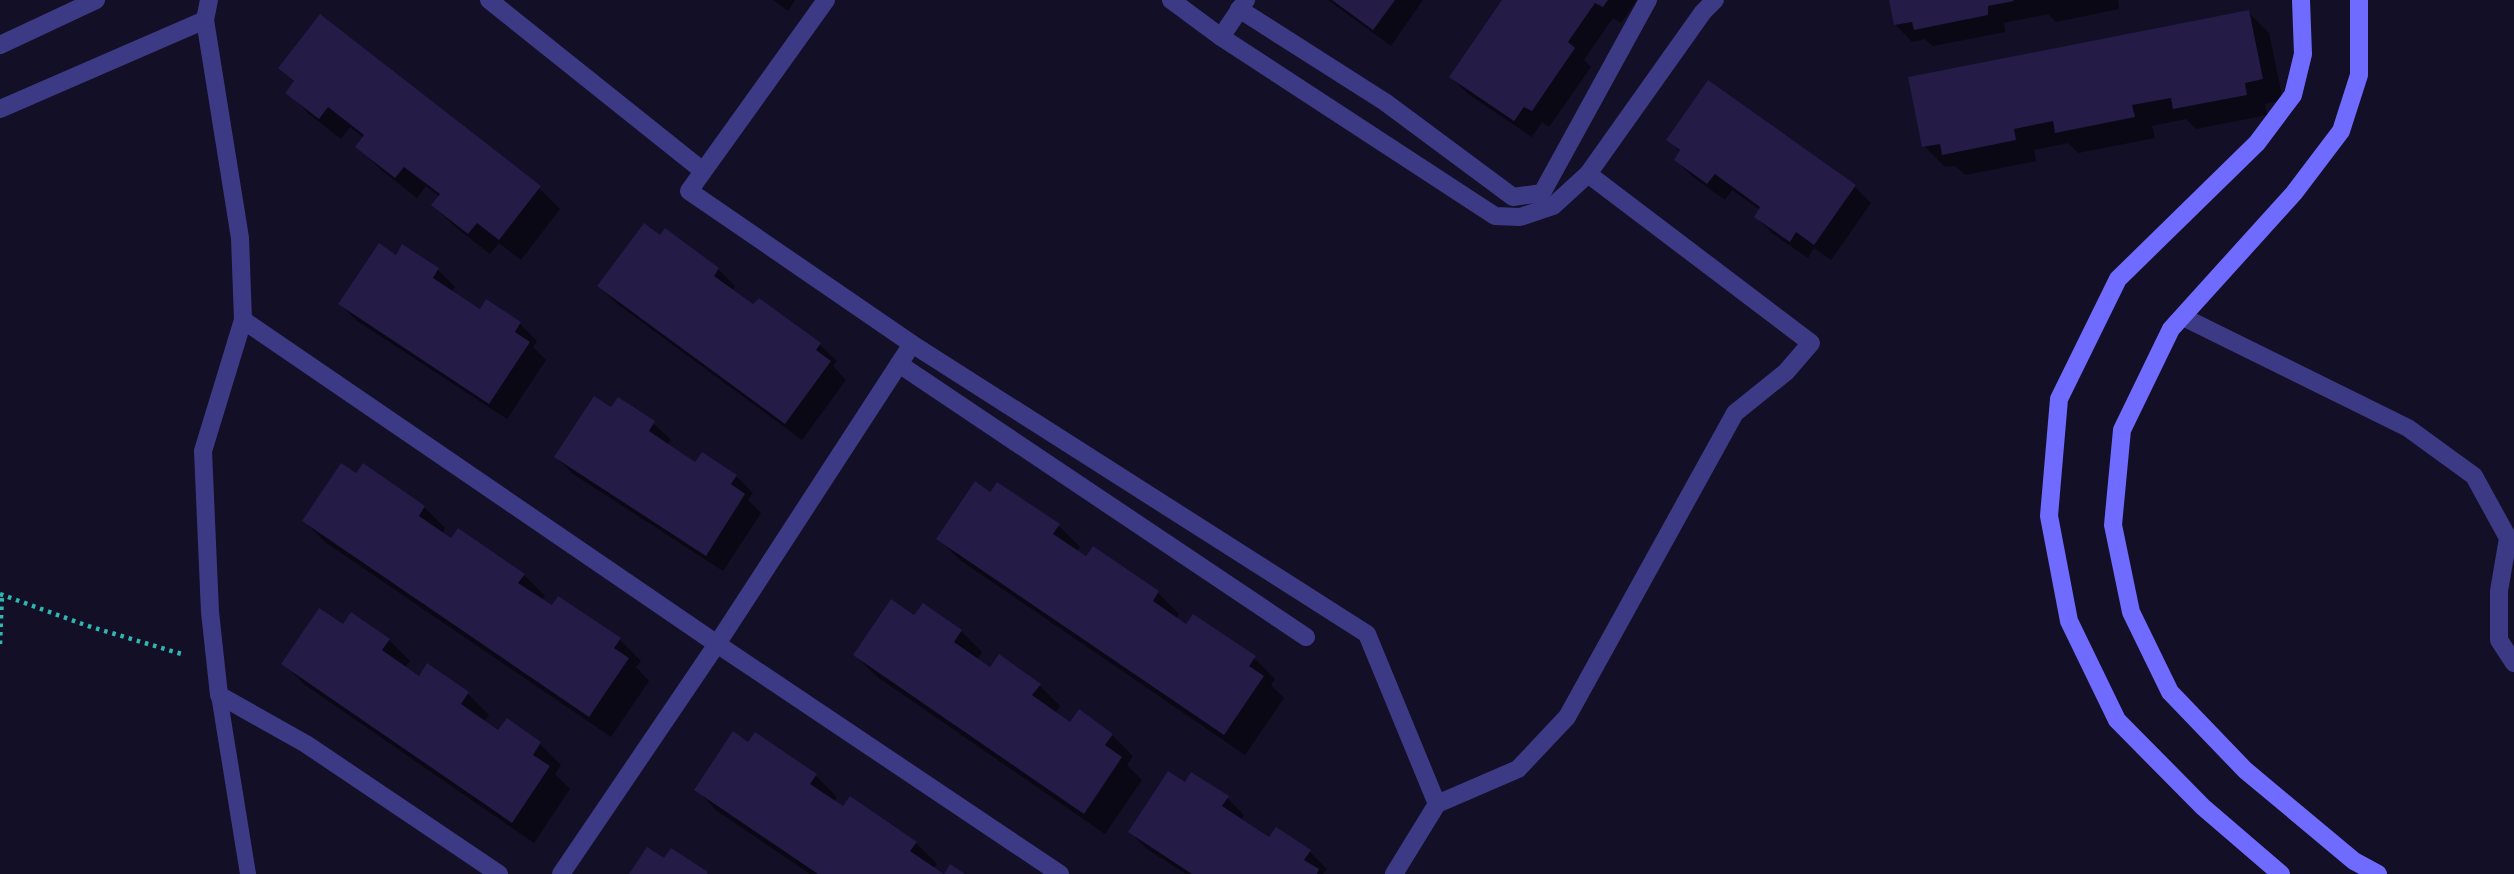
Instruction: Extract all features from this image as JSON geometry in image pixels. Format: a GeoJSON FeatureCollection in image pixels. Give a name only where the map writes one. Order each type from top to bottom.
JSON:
{"type":"FeatureCollection","features":[{"type":"Feature","properties":{"kind":"street"},"geometry":{"type":"LineString","coordinates":[[0,45],[96,0]]}},
{"type":"Feature","properties":{"kind":"street"},"geometry":{"type":"LineString","coordinates":[[209,0],[205,20],[240,238],[243,320],[203,451],[209,612],[219,695],[306,744],[499,874]]}},
{"type":"Feature","properties":{"kind":"street"},"geometry":{"type":"LineString","coordinates":[[489,0],[704,171]]}},
{"type":"Feature","properties":{"kind":"street"},"geometry":{"type":"LineString","coordinates":[[826,0],[689,191],[912,344],[1367,634],[1437,804]]}},
{"type":"Feature","properties":{"kind":"street"},"geometry":{"type":"LineString","coordinates":[[1171,0],[1221,37],[1495,216],[1520,217],[1553,206],[1588,174],[1703,12],[1715,0]]}},
{"type":"Feature","properties":{"kind":"street"},"geometry":{"type":"LineString","coordinates":[[1221,37],[1242,5],[1385,102],[1513,197],[1542,193],[1648,0]]}},
{"type":"Feature","properties":{"kind":"street"},"geometry":{"type":"LineString","coordinates":[[2281,874],[2203,807],[2118,720],[2069,621],[2049,516],[2059,399],[2118,279],[2257,143],[2294,95],[2304,54],[2301,0]]}},
{"type":"Feature","properties":{"kind":"street"},"geometry":{"type":"LineString","coordinates":[[2359,0],[2358,75],[2341,131],[2294,193],[2171,329],[2122,430],[2113,525],[2130,612],[2169,692],[2245,770],[2354,861],[2378,874]]}},
{"type":"Feature","properties":{"kind":"street"},"geometry":{"type":"LineString","coordinates":[[0,109],[205,20]]}},
{"type":"Feature","properties":{"kind":"street"},"geometry":{"type":"LineString","coordinates":[[1394,874],[1437,804],[1518,769],[1567,718],[1735,413],[1786,372],[1811,343],[1588,174]]}},
{"type":"Feature","properties":{"kind":"street"},"geometry":{"type":"LineString","coordinates":[[2182,317],[2408,428],[2474,476],[2511,537],[2499,591],[2499,640],[2514,663]]}},
{"type":"Feature","properties":{"kind":"street"},"geometry":{"type":"LineString","coordinates":[[243,320],[716,644],[1060,874]]}},
{"type":"Feature","properties":{"kind":"street"},"geometry":{"type":"LineString","coordinates":[[561,874],[716,644],[912,344]]}},
{"type":"Feature","properties":{"kind":"street"},"geometry":{"type":"LineString","coordinates":[[899,364],[1306,637]]}},
{"type":"Feature","properties":{"kind":"lane"},"geometry":{"type":"LineString","coordinates":[[219,695],[248,874]]}},
{"type":"Feature","properties":{"kind":"path"},"geometry":{"type":"LineString","coordinates":[[0,644],[1,594],[88,626],[215,664]]}},
{"type":"Feature","properties":{"kind":"building"},"geometry":{"type":"Polygon","coordinates":[[[1332,0],[1395,0],[1373,30],[1332,0]]]}},
{"type":"Feature","properties":{"kind":"building"},"geometry":{"type":"Polygon","coordinates":[[[1502,0],[1608,0],[1603,7],[1595,3],[1568,42],[1575,48],[1532,111],[1524,107],[1514,121],[1449,77],[1502,0]]]}},
{"type":"Feature","properties":{"kind":"building"},"geometry":{"type":"Polygon","coordinates":[[[1889,0],[2014,1],[1988,6],[1988,15],[1914,30],[1912,22],[1894,25],[1889,0]]]}},
{"type":"Feature","properties":{"kind":"building"},"geometry":{"type":"Polygon","coordinates":[[[2249,10],[2263,79],[2245,83],[2247,95],[2173,109],[2171,98],[2132,105],[2135,117],[2055,133],[2053,121],[2014,129],[2016,140],[1942,155],[1940,144],[1922,147],[1908,77],[2249,10]]]}},
{"type":"Feature","properties":{"kind":"building"},"geometry":{"type":"Polygon","coordinates":[[[320,14],[541,186],[499,240],[477,223],[468,234],[431,205],[440,194],[404,167],[395,178],[355,147],[364,135],[328,107],[319,119],[285,93],[294,81],[278,68],[320,14]]]}},
{"type":"Feature","properties":{"kind":"building"},"geometry":{"type":"Polygon","coordinates":[[[1708,80],[1856,185],[1814,245],[1796,232],[1790,242],[1754,217],[1760,207],[1715,174],[1707,184],[1674,160],[1680,150],[1666,140],[1708,80]]]}},
{"type":"Feature","properties":{"kind":"building"},"geometry":{"type":"Polygon","coordinates":[[[644,223],[660,235],[665,228],[719,268],[714,276],[753,304],[759,298],[821,343],[816,350],[831,361],[785,424],[597,286],[644,223]]]}},
{"type":"Feature","properties":{"kind":"building"},"geometry":{"type":"Polygon","coordinates":[[[379,243],[396,255],[402,244],[439,268],[433,278],[480,309],[486,299],[521,322],[515,332],[530,342],[489,404],[338,304],[379,243]]]}},
{"type":"Feature","properties":{"kind":"building"},"geometry":{"type":"Polygon","coordinates":[[[594,396],[611,407],[618,397],[655,421],[649,431],[695,462],[702,452],[737,475],[731,484],[745,494],[706,556],[554,457],[594,396]]]}},
{"type":"Feature","properties":{"kind":"building"},"geometry":{"type":"Polygon","coordinates":[[[341,463],[356,473],[363,463],[425,506],[419,516],[451,538],[458,528],[525,574],[518,583],[552,605],[558,596],[621,638],[614,648],[629,658],[589,717],[302,521],[341,463]]]}},
{"type":"Feature","properties":{"kind":"building"},"geometry":{"type":"Polygon","coordinates":[[[975,481],[990,492],[997,482],[1060,524],[1053,534],[1086,556],[1093,546],[1159,591],[1153,601],[1186,624],[1193,614],[1256,656],[1249,666],[1264,676],[1224,735],[936,539],[975,481]]]}},
{"type":"Feature","properties":{"kind":"building"},"geometry":{"type":"Polygon","coordinates":[[[891,599],[914,615],[923,603],[962,630],[954,642],[990,667],[999,654],[1041,684],[1032,695],[1070,722],[1079,709],[1113,734],[1105,745],[1122,757],[1084,814],[853,655],[891,599]]]}},
{"type":"Feature","properties":{"kind":"building"},"geometry":{"type":"Polygon","coordinates":[[[319,608],[343,624],[351,612],[390,639],[382,650],[419,676],[427,663],[469,692],[461,704],[498,730],[507,718],[541,742],[533,755],[550,766],[512,823],[281,664],[319,608]]]}},
{"type":"Feature","properties":{"kind":"building"},"geometry":{"type":"Polygon","coordinates":[[[733,731],[748,742],[755,732],[817,774],[810,784],[843,806],[850,796],[917,842],[910,851],[944,874],[818,874],[694,790],[733,731]]]}},
{"type":"Feature","properties":{"kind":"building"},"geometry":{"type":"Polygon","coordinates":[[[1168,771],[1185,782],[1191,772],[1229,796],[1222,806],[1269,837],[1276,827],[1311,850],[1304,860],[1319,869],[1317,874],[1192,874],[1128,832],[1168,771]]]}},
{"type":"Feature","properties":{"kind":"building"},"geometry":{"type":"Polygon","coordinates":[[[647,847],[664,858],[671,848],[708,872],[629,874],[647,847]]]}},
{"type":"Feature","properties":{"kind":"building"},"geometry":{"type":"Polygon","coordinates":[[[950,864],[965,874],[944,874],[950,864]]]}}]}
